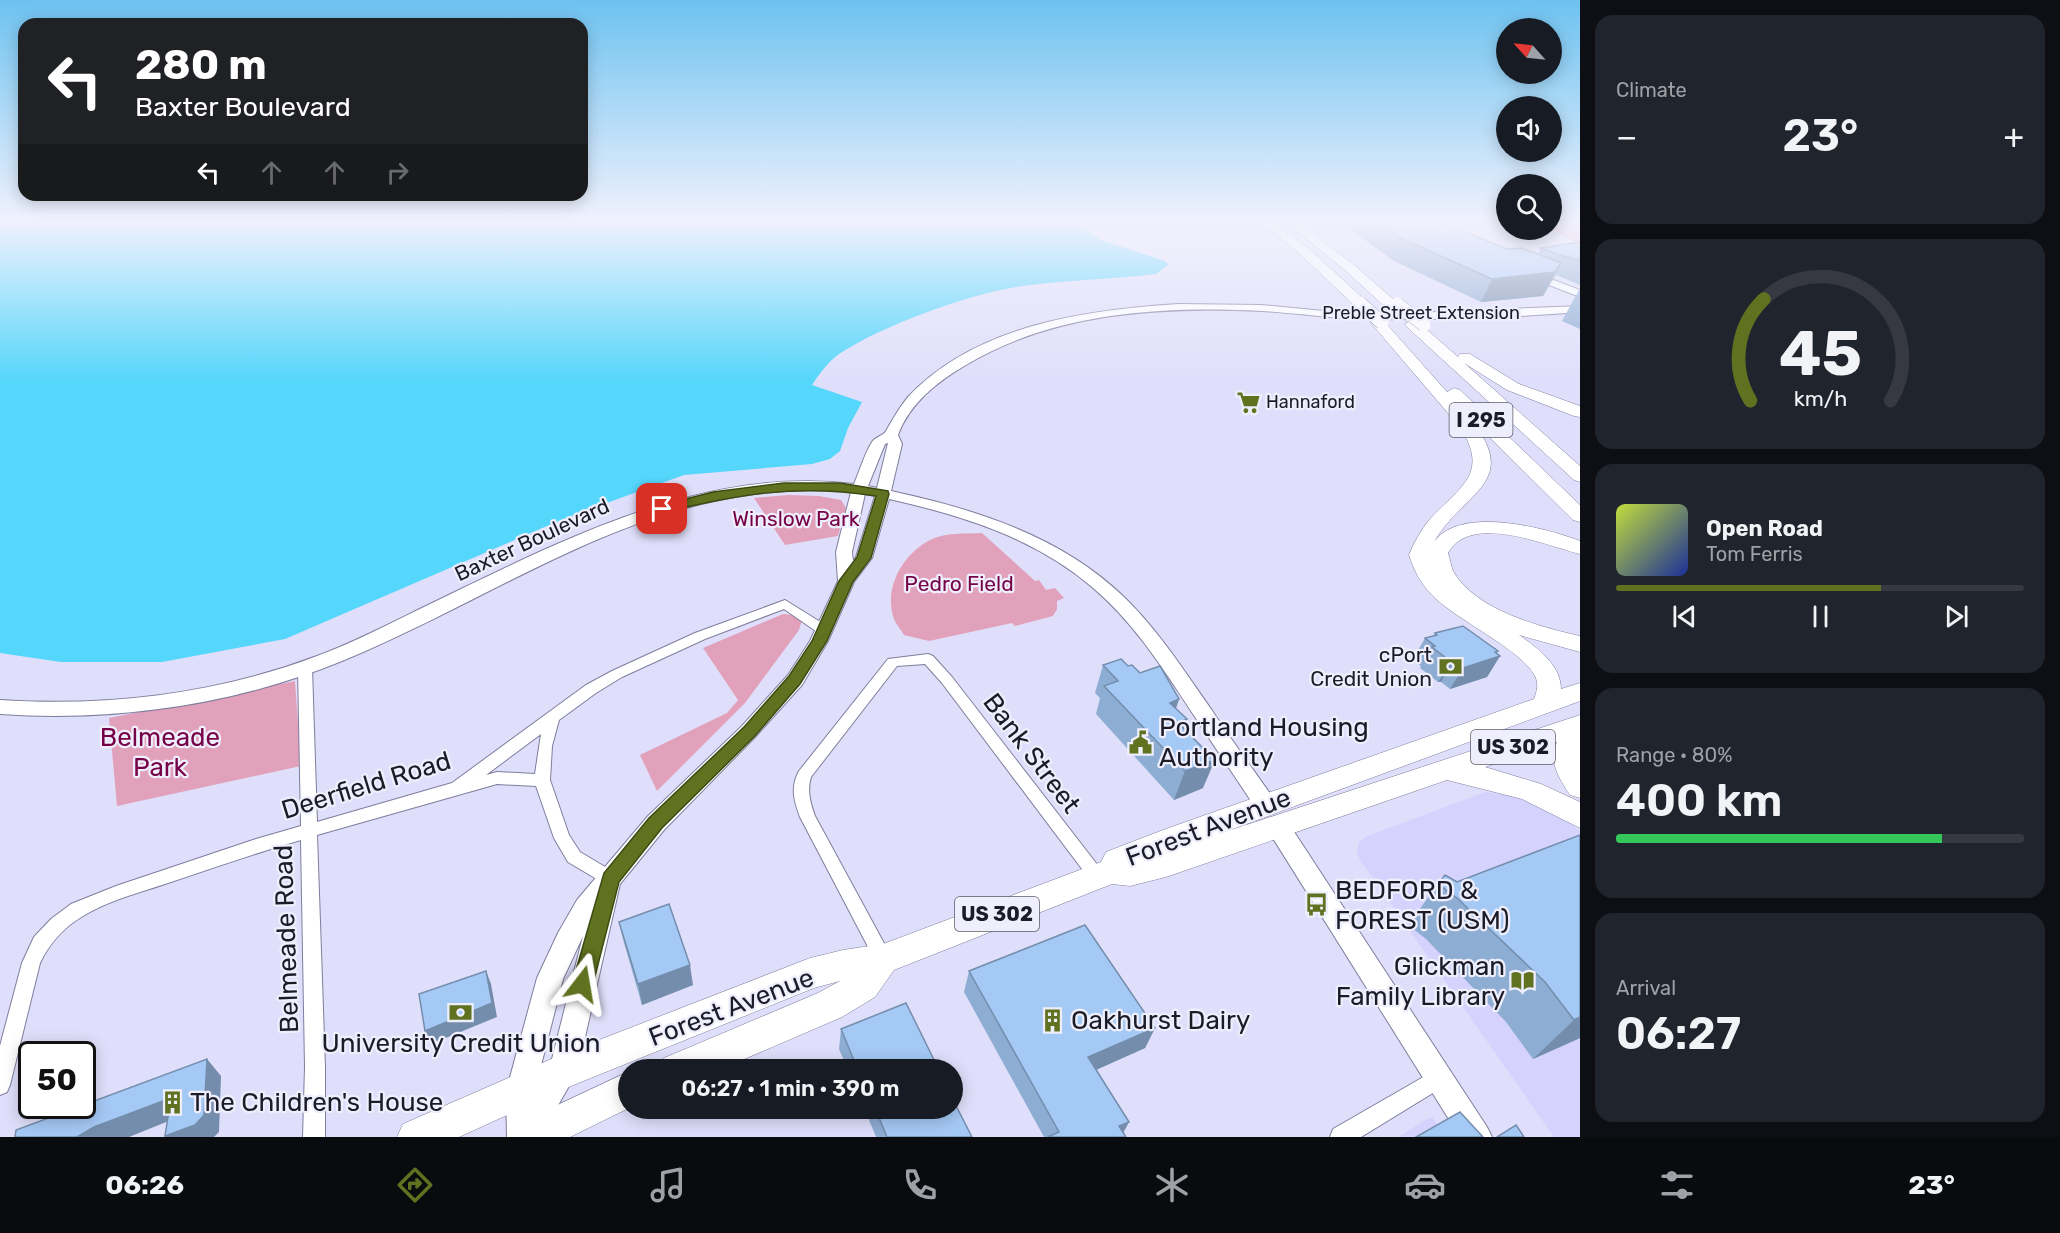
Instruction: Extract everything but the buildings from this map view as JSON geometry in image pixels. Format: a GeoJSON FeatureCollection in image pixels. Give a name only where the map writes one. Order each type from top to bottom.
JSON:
{"type":"FeatureCollection","features":[{"type":"Feature","properties":{"kind":"highway","name":"I 295"},"geometry":{"type":"LineString","coordinates":[[1330,275],[1580,516]]}},
{"type":"Feature","properties":{"kind":"highway"},"geometry":{"type":"LineString","coordinates":[[1359,275],[1418,325],[1501,381],[1540,399],[1580,412]]}},
{"type":"Feature","properties":{"kind":"highway"},"geometry":{"type":"LineString","coordinates":[[1380,323],[1463,422],[1481,452],[1483,466],[1473,486],[1436,523],[1425,538],[1419,555],[1428,577],[1453,602],[1534,659],[1548,679],[1549,691],[1544,705]]}},
{"type":"Feature","properties":{"kind":"highway","name":"I 295"},"geometry":{"type":"LineString","coordinates":[[1418,325],[1580,476]]}},
{"type":"Feature","properties":{"kind":"highway"},"geometry":{"type":"LineString","coordinates":[[1580,548],[1543,536],[1499,528],[1469,530],[1447,539],[1438,553],[1444,574],[1469,601],[1504,621],[1542,636],[1580,644]]}},
{"type":"Feature","properties":{"kind":"highway","name":"Forest Avenue"},"geometry":{"type":"LineString","coordinates":[[416,1137],[563,1072],[810,974],[843,965],[883,959],[1104,873],[1130,873],[1166,864],[1271,814],[1580,692]]}},
{"type":"Feature","properties":{"kind":"highway","name":"Forest Avenue"},"geometry":{"type":"LineString","coordinates":[[1271,814],[1446,769],[1580,724]]}},
{"type":"Feature","properties":{"kind":"highway"},"geometry":{"type":"LineString","coordinates":[[1580,729],[1568,742],[1566,753],[1568,766],[1580,787]]}},
{"type":"Feature","properties":{"kind":"highway"},"geometry":{"type":"LineString","coordinates":[[1446,769],[1529,789],[1556,801],[1580,816]]}},
{"type":"Feature","properties":{"kind":"highway","name":"Forest Avenue"},"geometry":{"type":"LineString","coordinates":[[702,1059],[830,1005],[863,986],[883,959]]}},
{"type":"Feature","properties":{"kind":"highway"},"geometry":{"type":"LineString","coordinates":[[530,1137],[618,1095]]}},
{"type":"Feature","properties":{"kind":"main road"},"geometry":{"type":"LineString","coordinates":[[1526,275],[1580,300]]}},
{"type":"Feature","properties":{"kind":"main road"},"geometry":{"type":"LineString","coordinates":[[1531,275],[1580,294]]}},
{"type":"Feature","properties":{"kind":"main road","name":"Preble Street Extension"},"geometry":{"type":"LineString","coordinates":[[1262,308],[1280,306],[1457,310],[1580,300]]}},
{"type":"Feature","properties":{"kind":"main road","name":"Preble Street Extension"},"geometry":{"type":"LineString","coordinates":[[523,1137],[520,1092],[550,978],[586,908],[656,823],[771,708],[795,680],[825,631],[846,581],[864,558],[895,444],[891,435],[893,427],[917,396],[940,376],[976,353],[1022,334],[1065,321],[1134,310],[1178,307],[1262,308],[1344,315],[1434,317],[1500,316],[1580,309]]}},
{"type":"Feature","properties":{"kind":"main road","name":"Preble Street Extension"},"geometry":{"type":"LineString","coordinates":[[846,581],[844,552],[859,489],[879,442],[891,435]]}},
{"type":"Feature","properties":{"kind":"main road","name":"Baxter Boulevard"},"geometry":{"type":"LineString","coordinates":[[0,707],[86,708],[166,700],[234,688],[305,668],[389,632],[543,557],[649,513],[713,495],[755,489],[826,486],[859,489],[972,515],[1012,532],[1059,557],[1113,596],[1146,632],[1271,814],[1477,1137]]}},
{"type":"Feature","properties":{"kind":"main road","name":"Preble Street Extension"},"geometry":{"type":"LineString","coordinates":[[523,1137],[563,1072],[581,991],[611,879]]}},
{"type":"Feature","properties":{"kind":"street","name":"Deerfield Road"},"geometry":{"type":"LineString","coordinates":[[0,1085],[31,963],[40,944],[57,925],[77,910],[122,891],[308,830],[457,788],[591,690],[645,660],[700,636],[785,604],[825,631]]}},
{"type":"Feature","properties":{"kind":"street","name":"Bank Street"},"geometry":{"type":"LineString","coordinates":[[883,959],[808,818],[802,801],[800,785],[804,775],[894,662],[928,659],[1104,873]]}},
{"type":"Feature","properties":{"kind":"street","name":"Belmeade Road"},"geometry":{"type":"LineString","coordinates":[[305,668],[315,1067],[314,1137]]}},
{"type":"Feature","properties":{"kind":"street"},"geometry":{"type":"LineString","coordinates":[[552,718],[545,746],[542,780],[562,838],[574,857],[611,879]]}},
{"type":"Feature","properties":{"kind":"street"},"geometry":{"type":"LineString","coordinates":[[457,788],[497,778],[542,780]]}},
{"type":"Feature","properties":{"kind":"street"},"geometry":{"type":"LineString","coordinates":[[1341,1137],[1439,1078]]}},
{"type":"Feature","properties":{"kind":"shaded area"},"geometry":{"type":"Polygon","coordinates":[[[0,275],[1144,275],[1040,284],[1002,290],[928,312],[857,343],[831,361],[812,385],[862,402],[848,428],[840,451],[830,459],[812,464],[684,475],[568,517],[285,639],[162,662],[61,662],[0,653],[0,275]]]}},
{"type":"Feature","properties":{"kind":"shaded area"},"geometry":{"type":"Polygon","coordinates":[[[1504,791],[1511,792],[1562,817],[1580,831],[1580,1137],[1554,1137],[1360,860],[1357,852],[1359,842],[1365,837],[1485,792],[1499,794],[1504,791]]]}},
{"type":"Feature","properties":{"kind":"shaded area"},"geometry":{"type":"Polygon","coordinates":[[[1432,1117],[1446,1137],[1398,1137],[1427,1119],[1432,1117]]]}},
{"type":"Feature","properties":{"kind":"green space","name":"Winslow Park"},"geometry":{"type":"Polygon","coordinates":[[[788,495],[819,496],[841,500],[846,508],[838,536],[785,545],[754,498],[788,495]]]}},
{"type":"Feature","properties":{"kind":"green space","name":"Pedro Field"},"geometry":{"type":"Polygon","coordinates":[[[982,533],[1035,581],[1039,580],[1046,590],[1055,588],[1064,598],[1057,601],[1057,609],[1053,616],[1015,626],[1012,623],[929,641],[904,635],[894,619],[891,596],[893,584],[904,563],[920,546],[936,537],[982,533]]]}},
{"type":"Feature","properties":{"kind":"green space"},"geometry":{"type":"Polygon","coordinates":[[[783,614],[794,615],[802,620],[799,630],[745,703],[657,791],[640,755],[727,713],[738,700],[703,648],[783,614]]]}},
{"type":"Feature","properties":{"kind":"green space","name":"Belmeade Park"},"geometry":{"type":"Polygon","coordinates":[[[295,681],[301,766],[117,806],[109,718],[295,681]]]}},
{"type":"Feature","properties":{"kind":"place","name":"Hannaford"},"geometry":{"type":"Point","coordinates":[1248,402]}},
{"type":"Feature","properties":{"kind":"place","name":"cPort Credit Union"},"geometry":{"type":"Point","coordinates":[1450,667]}},
{"type":"Feature","properties":{"kind":"place","name":"Portland Housing Authority"},"geometry":{"type":"Point","coordinates":[1141,742]}},
{"type":"Feature","properties":{"kind":"place","name":"BEDFORD & FOREST (USM)"},"geometry":{"type":"Point","coordinates":[1317,905]}},
{"type":"Feature","properties":{"kind":"place","name":"Glickman Family Library"},"geometry":{"type":"Point","coordinates":[1523,981]}},
{"type":"Feature","properties":{"kind":"place","name":"University Credit Union"},"geometry":{"type":"Point","coordinates":[461,1012]}},
{"type":"Feature","properties":{"kind":"place","name":"Oakhurst Dairy"},"geometry":{"type":"Point","coordinates":[1053,1020]}},
{"type":"Feature","properties":{"kind":"place","name":"The Children's House"},"geometry":{"type":"Point","coordinates":[172,1102]}},
{"type":"Feature","properties":{"kind":"route"},"geometry":{"type":"LineString","coordinates":[[582,984],[611,879],[656,823],[731,750],[795,680],[819,641],[846,581],[864,558],[883,494],[826,486],[784,487],[713,495],[662,509]]}}]}
